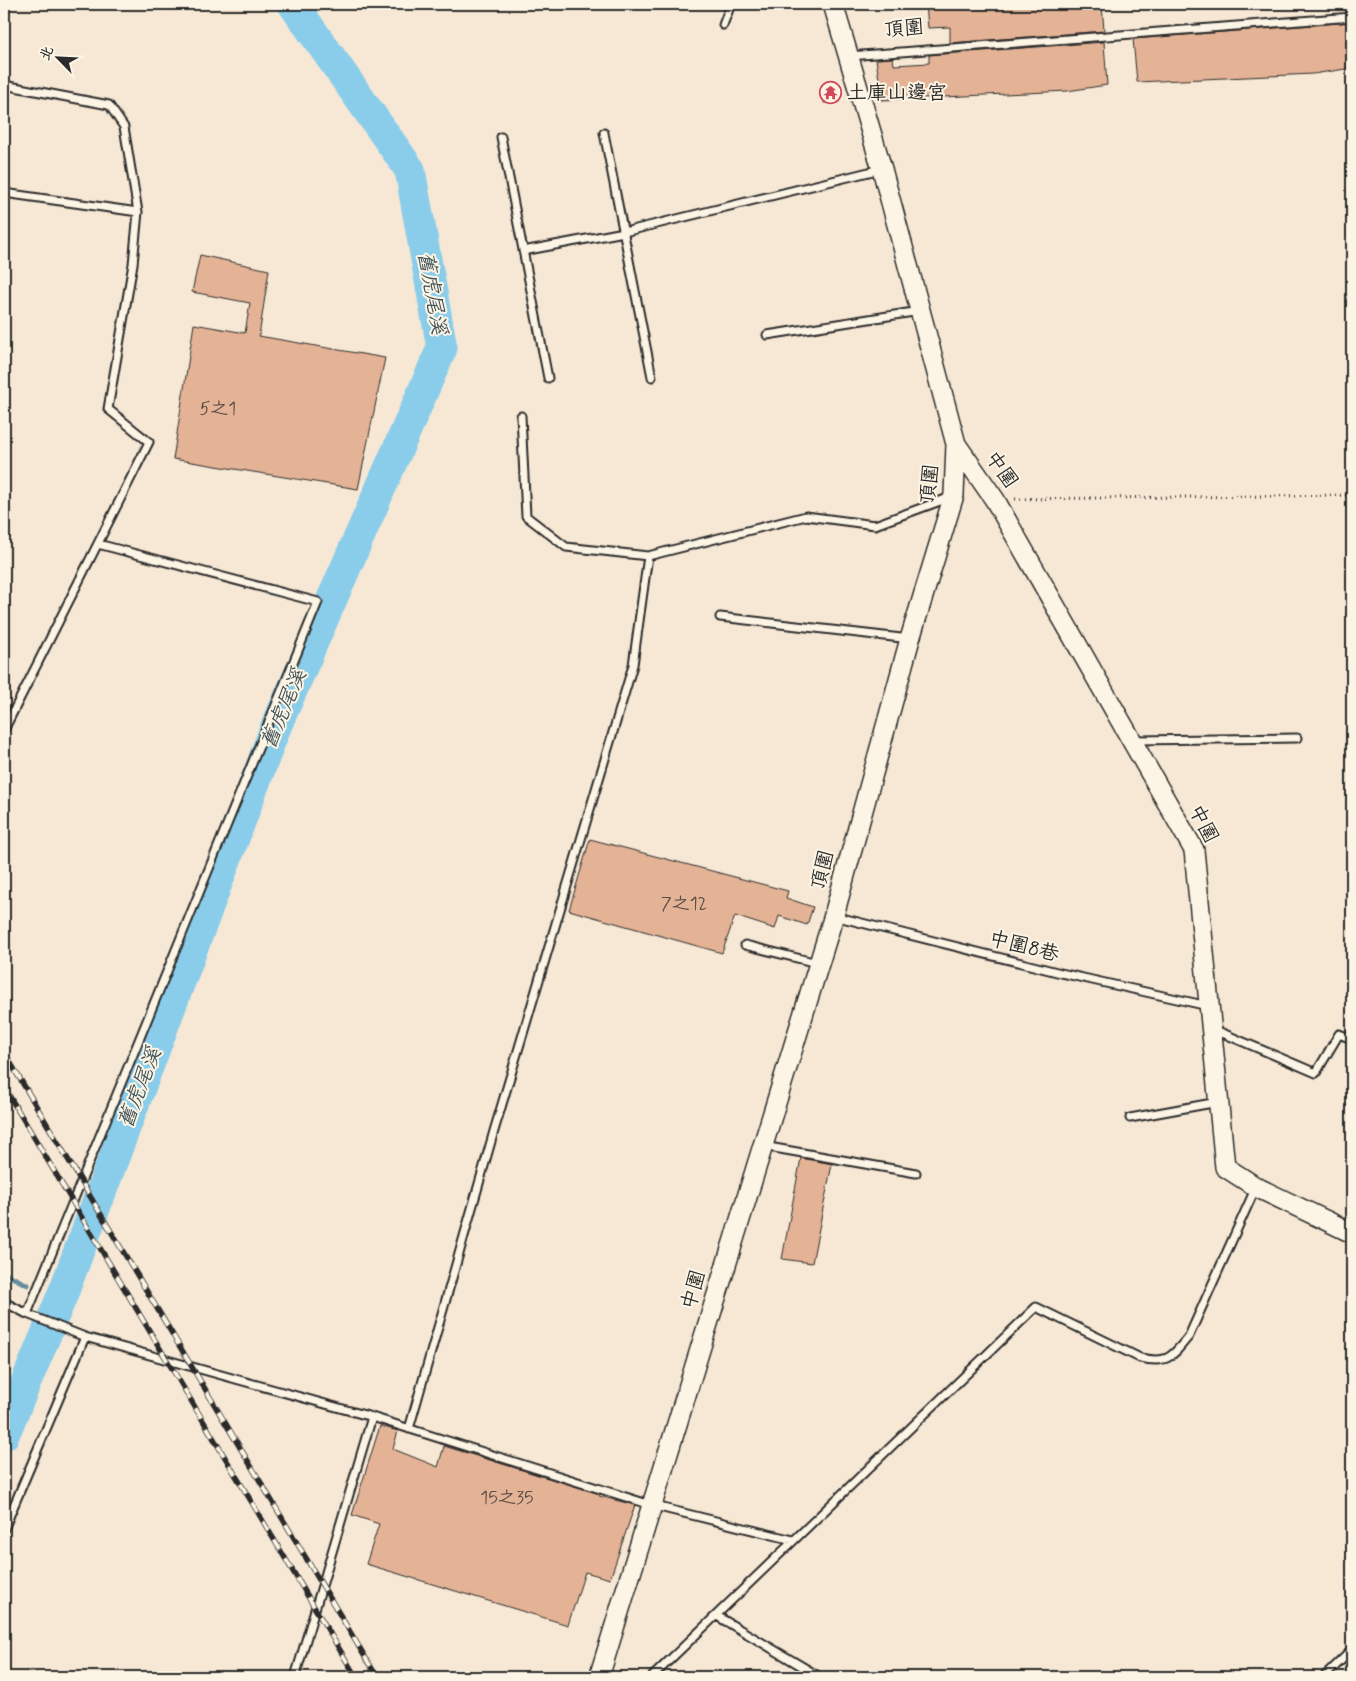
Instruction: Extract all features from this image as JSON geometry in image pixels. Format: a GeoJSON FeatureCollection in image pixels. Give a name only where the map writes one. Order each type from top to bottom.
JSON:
{"type":"FeatureCollection","features":[{"type":"Feature","properties":{"kind":"street","name":"頂圍"},"geometry":{"type":"LineString","coordinates":[[833,4],[882,169],[956,444],[954,495],[910,639],[834,916]]}},
{"type":"Feature","properties":{"kind":"street","name":"中圍"},"geometry":{"type":"LineString","coordinates":[[956,444],[995,500],[1194,850],[1225,1167],[1256,1187],[1352,1233]]}},
{"type":"Feature","properties":{"kind":"street","name":"中圍"},"geometry":{"type":"LineString","coordinates":[[599,1677],[834,916]]}},
{"type":"Feature","properties":{"kind":"lane"},"geometry":{"type":"LineString","coordinates":[[723,25],[731,4]]}},
{"type":"Feature","properties":{"kind":"lane","name":"頂圍"},"geometry":{"type":"LineString","coordinates":[[848,56],[1352,17]]}},
{"type":"Feature","properties":{"kind":"lane"},"geometry":{"type":"LineString","coordinates":[[4,85],[109,105],[124,127],[138,212],[133,264],[108,409],[149,442],[4,730]]}},
{"type":"Feature","properties":{"kind":"lane"},"geometry":{"type":"LineString","coordinates":[[604,133],[652,377]]}},
{"type":"Feature","properties":{"kind":"lane"},"geometry":{"type":"LineString","coordinates":[[501,137],[548,378]]}},
{"type":"Feature","properties":{"kind":"lane"},"geometry":{"type":"LineString","coordinates":[[523,251],[624,232],[882,169]]}},
{"type":"Feature","properties":{"kind":"lane"},"geometry":{"type":"LineString","coordinates":[[4,193],[138,212]]}},
{"type":"Feature","properties":{"kind":"lane"},"geometry":{"type":"LineString","coordinates":[[767,335],[920,310]]}},
{"type":"Feature","properties":{"kind":"lane"},"geometry":{"type":"LineString","coordinates":[[521,416],[526,516],[566,547],[648,556],[806,516],[875,525],[954,495]]}},
{"type":"Feature","properties":{"kind":"lane"},"geometry":{"type":"LineString","coordinates":[[27,1314],[318,602],[98,544]]}},
{"type":"Feature","properties":{"kind":"lane"},"geometry":{"type":"LineString","coordinates":[[409,1429],[494,1131],[633,665],[648,556]]}},
{"type":"Feature","properties":{"kind":"lane"},"geometry":{"type":"LineString","coordinates":[[720,618],[910,639]]}},
{"type":"Feature","properties":{"kind":"lane"},"geometry":{"type":"LineString","coordinates":[[1132,740],[1297,738]]}},
{"type":"Feature","properties":{"kind":"lane","name":"中圍8巷"},"geometry":{"type":"LineString","coordinates":[[834,916],[1062,973],[1208,1006]]}},
{"type":"Feature","properties":{"kind":"lane"},"geometry":{"type":"LineString","coordinates":[[745,945],[819,963]]}},
{"type":"Feature","properties":{"kind":"lane"},"geometry":{"type":"LineString","coordinates":[[1211,1027],[1316,1073],[1339,1034],[1352,1039]]}},
{"type":"Feature","properties":{"kind":"lane"},"geometry":{"type":"LineString","coordinates":[[1130,1118],[1218,1102]]}},
{"type":"Feature","properties":{"kind":"lane"},"geometry":{"type":"LineString","coordinates":[[762,1146],[916,1173]]}},
{"type":"Feature","properties":{"kind":"lane"},"geometry":{"type":"LineString","coordinates":[[652,1677],[1036,1308],[1140,1358],[1154,1361],[1172,1357],[1189,1336],[1256,1187]]}},
{"type":"Feature","properties":{"kind":"lane"},"geometry":{"type":"LineString","coordinates":[[4,1302],[27,1314],[85,1338],[372,1417],[651,1505],[793,1540]]}},
{"type":"Feature","properties":{"kind":"lane"},"geometry":{"type":"LineString","coordinates":[[4,1529],[85,1338]]}},
{"type":"Feature","properties":{"kind":"lane"},"geometry":{"type":"LineString","coordinates":[[295,1677],[372,1417]]}},
{"type":"Feature","properties":{"kind":"lane"},"geometry":{"type":"LineString","coordinates":[[717,1616],[820,1677]]}},
{"type":"Feature","properties":{"kind":"lane"},"geometry":{"type":"LineString","coordinates":[[1324,1677],[1352,1650]]}},
{"type":"Feature","properties":{"kind":"path"},"geometry":{"type":"LineString","coordinates":[[995,500],[1352,495]]}},
{"type":"Feature","properties":{"kind":"building"},"geometry":{"type":"Polygon","coordinates":[[[926,4],[1102,4],[1104,31],[950,43],[950,27],[928,28],[926,4]]]}},
{"type":"Feature","properties":{"kind":"building"},"geometry":{"type":"Polygon","coordinates":[[[1352,22],[1352,68],[1313,74],[1137,82],[1133,39],[1352,22]]]}},
{"type":"Feature","properties":{"kind":"building"},"geometry":{"type":"Polygon","coordinates":[[[1104,42],[1107,85],[1067,91],[882,100],[876,59],[893,58],[894,65],[929,63],[929,55],[1104,42]]]}},
{"type":"Feature","properties":{"kind":"building","name":"土庫山邊宮"},"geometry":{"type":"Polygon","coordinates":[[[838,83],[839,102],[824,103],[823,84],[838,83]]]}},
{"type":"Feature","properties":{"kind":"building"},"geometry":{"type":"Polygon","coordinates":[[[200,255],[269,270],[259,336],[385,358],[358,489],[173,459],[194,324],[245,333],[250,303],[192,292],[200,255]]]}},
{"type":"Feature","properties":{"kind":"building"},"geometry":{"type":"Polygon","coordinates":[[[590,839],[788,891],[786,898],[813,907],[807,925],[779,916],[775,929],[735,916],[722,953],[569,910],[590,839]]]}},
{"type":"Feature","properties":{"kind":"building"},"geometry":{"type":"Polygon","coordinates":[[[801,1158],[832,1164],[812,1263],[782,1259],[801,1158]]]}},
{"type":"Feature","properties":{"kind":"building"},"geometry":{"type":"Polygon","coordinates":[[[380,1426],[398,1431],[393,1449],[438,1467],[444,1446],[600,1494],[599,1496],[635,1505],[610,1579],[585,1572],[568,1625],[366,1564],[379,1524],[352,1515],[380,1426]]]}},
{"type":"Feature","properties":{"kind":"waterway","name":"舊虎尾溪"},"geometry":{"type":"LineString","coordinates":[[4,1435],[62,1296],[275,729],[442,348],[410,170],[293,4]]}},
{"type":"Feature","properties":{"kind":"waterway"},"geometry":{"type":"LineString","coordinates":[[4,1273],[28,1285]]}},
{"type":"Feature","properties":{"kind":"waterway"},"geometry":{"type":"LineString","coordinates":[[52,1293],[62,1296]]}},
{"type":"Feature","properties":{"kind":"railway"},"geometry":{"type":"LineString","coordinates":[[4,1052],[377,1677]]}},
{"type":"Feature","properties":{"kind":"railway"},"geometry":{"type":"LineString","coordinates":[[4,1087],[356,1677]]}},
{"type":"Feature","properties":{"kind":"place","name":"土庫山邊宮"},"geometry":{"type":"Point","coordinates":[831,93]}}]}
